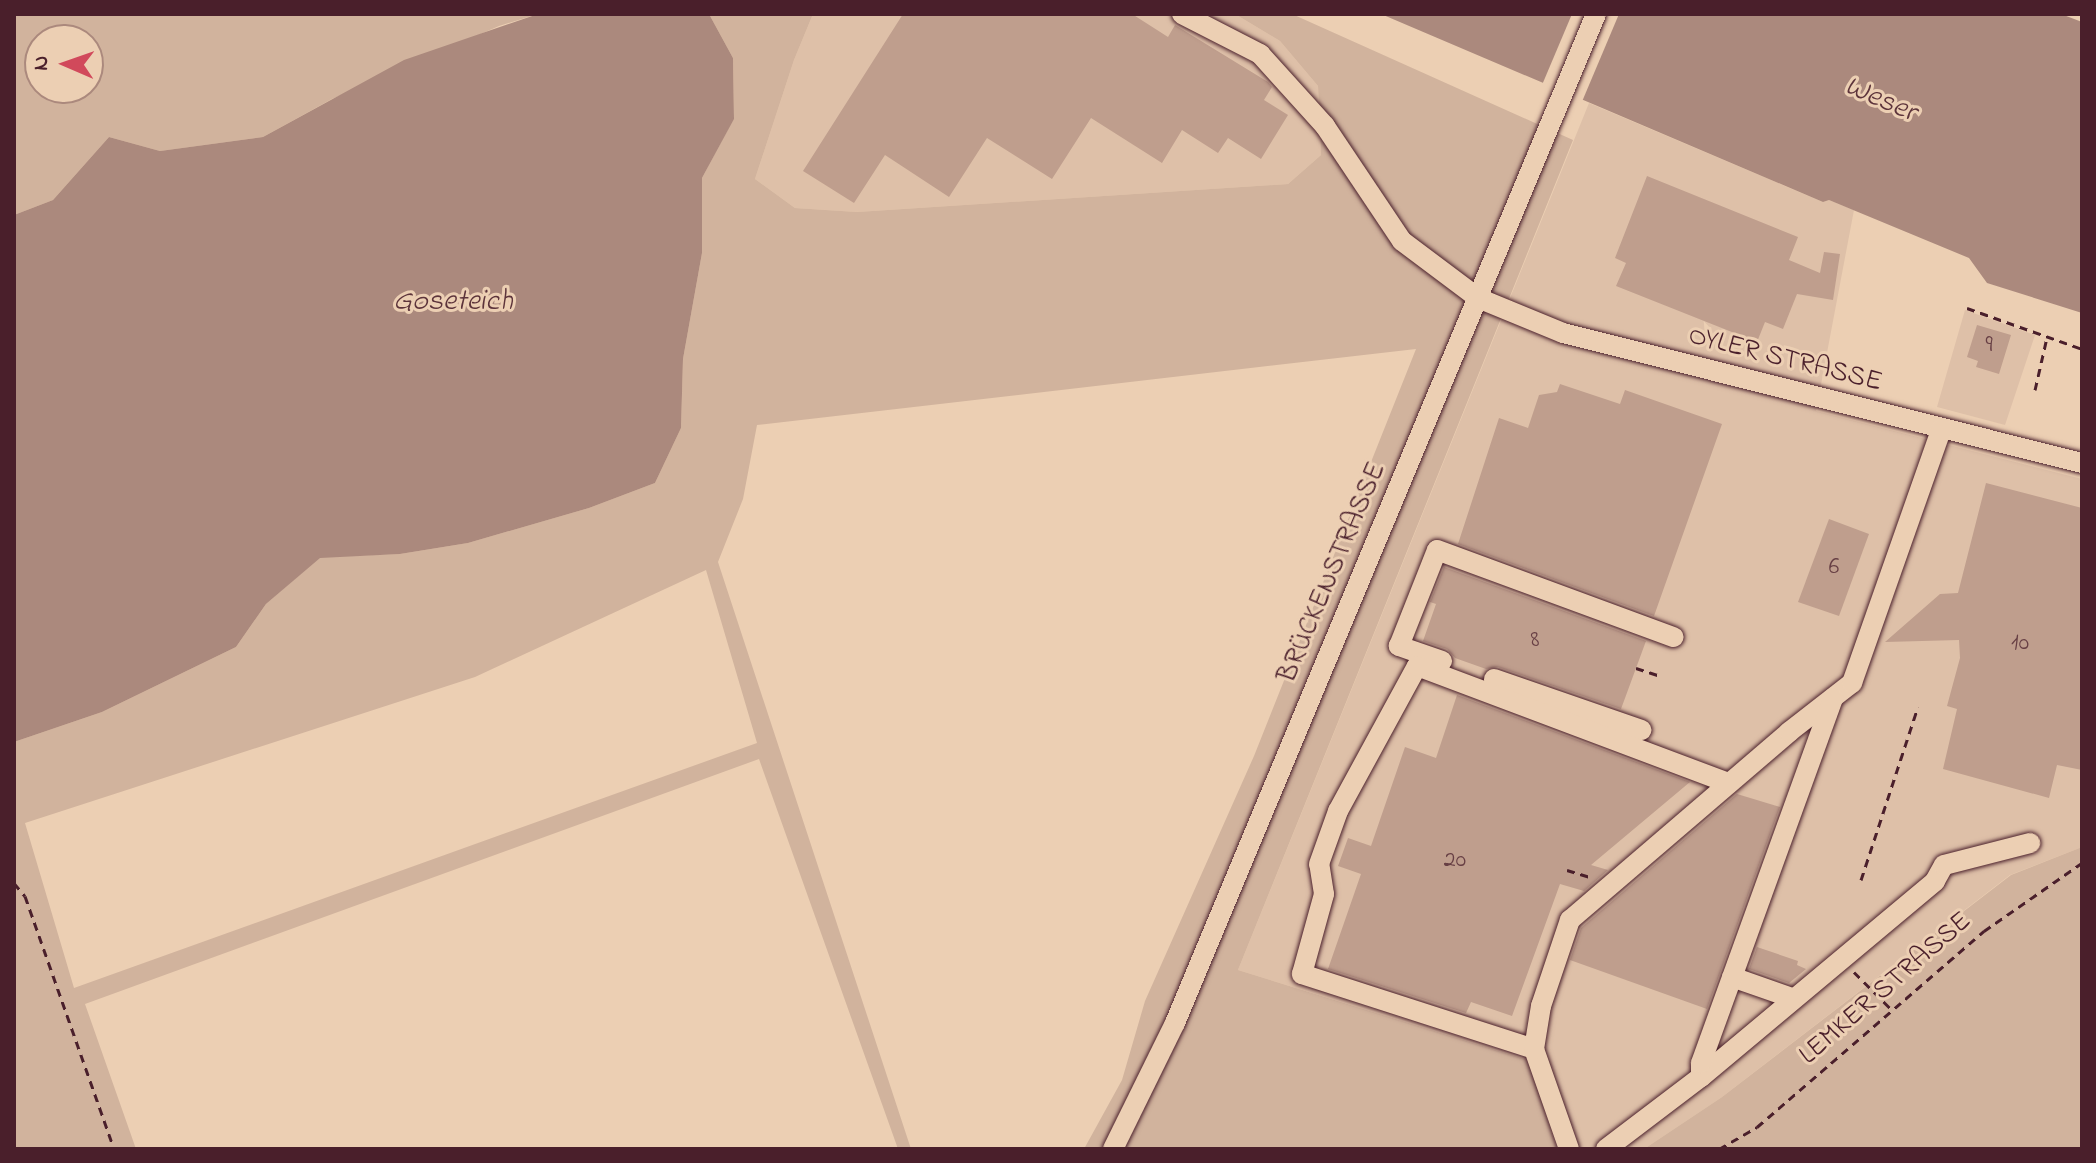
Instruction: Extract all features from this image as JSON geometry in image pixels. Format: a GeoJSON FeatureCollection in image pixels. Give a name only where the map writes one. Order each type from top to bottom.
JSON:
{"type":"FeatureCollection","features":[{"type":"Feature","properties":{"kind":"street","name":"OYLER STRASSE"},"geometry":{"type":"LineString","coordinates":[[1182,14],[1260,54],[1325,126],[1402,241],[1478,298],[1563,333],[2082,463]]}},
{"type":"Feature","properties":{"kind":"street","name":"BRÜCKENSTRASSE"},"geometry":{"type":"LineString","coordinates":[[1113,1149],[1175,1023],[1596,14]]}},
{"type":"Feature","properties":{"kind":"street"},"geometry":{"type":"LineString","coordinates":[[1569,1149],[1534,1049],[1541,1006],[1570,920],[1729,783],[1852,683],[1942,428]]}},
{"type":"Feature","properties":{"kind":"street"},"geometry":{"type":"LineString","coordinates":[[1641,730],[1399,646],[1437,550],[1673,637]]}},
{"type":"Feature","properties":{"kind":"street"},"geometry":{"type":"LineString","coordinates":[[1534,1049],[1302,974],[1324,894],[1319,864],[1338,811],[1417,666],[1729,783]]}},
{"type":"Feature","properties":{"kind":"street"},"geometry":{"type":"LineString","coordinates":[[1701,1077],[1701,1063],[1833,698]]}},
{"type":"Feature","properties":{"kind":"street"},"geometry":{"type":"LineString","coordinates":[[1606,1149],[1701,1077],[1935,881],[1944,865],[2030,843]]}},
{"type":"Feature","properties":{"kind":"street"},"geometry":{"type":"LineString","coordinates":[[1732,977],[1792,998]]}},
{"type":"Feature","properties":{"kind":"path"},"geometry":{"type":"LineString","coordinates":[[1967,308],[2082,349]]}},
{"type":"Feature","properties":{"kind":"path"},"geometry":{"type":"LineString","coordinates":[[2035,390],[2047,337]]}},
{"type":"Feature","properties":{"kind":"path"},"geometry":{"type":"LineString","coordinates":[[1636,668],[1660,676]]}},
{"type":"Feature","properties":{"kind":"path"},"geometry":{"type":"LineString","coordinates":[[1861,880],[1918,707]]}},
{"type":"Feature","properties":{"kind":"path","name":"LEMKER STRASSE"},"geometry":{"type":"LineString","coordinates":[[1719,1149],[1757,1127],[1984,931],[2082,863]]}},
{"type":"Feature","properties":{"kind":"path"},"geometry":{"type":"LineString","coordinates":[[14,883],[25,896],[114,1149]]}},
{"type":"Feature","properties":{"kind":"path"},"geometry":{"type":"LineString","coordinates":[[1832,966],[1855,973],[1891,1009]]}},
{"type":"Feature","properties":{"kind":"shaded area"},"geometry":{"type":"Polygon","coordinates":[[[14,14],[538,14],[499,26],[332,99],[263,137],[160,151],[109,137],[53,200],[14,215],[14,14]]]}},
{"type":"Feature","properties":{"kind":"shaded area"},"geometry":{"type":"Polygon","coordinates":[[[709,14],[813,14],[794,60],[755,179],[795,208],[857,212],[1288,184],[1321,155],[1318,86],[1280,41],[1235,14],[1292,14],[1573,140],[1238,970],[1528,1060],[1557,1149],[1084,1149],[1122,1080],[1145,1001],[1254,756],[1416,349],[757,425],[743,499],[718,562],[911,1149],[898,1149],[759,759],[85,1004],[136,1149],[14,1149],[14,742],[102,712],[236,647],[266,604],[320,557],[400,554],[468,543],[589,508],[655,483],[681,428],[683,359],[702,253],[702,178],[734,118],[733,58],[709,14]],[[706,570],[475,677],[25,823],[74,988],[757,743],[706,570]]]}},
{"type":"Feature","properties":{"kind":"shaded area"},"geometry":{"type":"Polygon","coordinates":[[[813,14],[1235,14],[1280,41],[1318,86],[1321,155],[1288,184],[857,212],[795,208],[755,179],[794,60],[813,14]]]}},
{"type":"Feature","properties":{"kind":"shaded area"},"geometry":{"type":"Polygon","coordinates":[[[1589,103],[1823,202],[1829,200],[1854,210],[1816,411],[2082,479],[2082,847],[2010,875],[1722,1097],[1644,1149],[1557,1149],[1528,1060],[1238,970],[1589,103]]]}},
{"type":"Feature","properties":{"kind":"shaded area"},"geometry":{"type":"Polygon","coordinates":[[[1965,310],[2035,335],[2005,425],[1937,407],[1965,310]]]}},
{"type":"Feature","properties":{"kind":"shaded area"},"geometry":{"type":"Polygon","coordinates":[[[2082,847],[2082,1149],[1644,1149],[1722,1097],[2011,875],[2082,847]]]}},
{"type":"Feature","properties":{"kind":"water","name":"Goseteich"},"geometry":{"type":"Polygon","coordinates":[[[538,14],[709,14],[733,58],[734,119],[702,178],[702,253],[683,359],[681,428],[655,483],[589,508],[468,543],[400,554],[320,558],[266,604],[236,647],[102,712],[14,742],[14,215],[53,200],[109,137],[160,151],[263,137],[404,60],[538,14]]]}},
{"type":"Feature","properties":{"kind":"water","name":"Weser"},"geometry":{"type":"Polygon","coordinates":[[[1381,14],[2061,14],[2082,22],[2082,313],[1987,283],[1969,258],[1829,200],[1823,202],[1381,14]]]}},
{"type":"Feature","properties":{"kind":"pier"},"geometry":{"type":"Polygon","coordinates":[[[1572,14],[1619,14],[1581,104],[1542,85],[1572,14]]]}},
{"type":"Feature","properties":{"kind":"building"},"geometry":{"type":"Polygon","coordinates":[[[903,14],[1132,14],[1168,37],[1175,25],[1268,82],[1272,87],[1264,100],[1288,115],[1261,159],[1228,138],[1218,153],[1182,130],[1162,163],[1091,118],[1052,179],[987,138],[949,197],[885,155],[854,203],[803,171],[903,14]]]}},
{"type":"Feature","properties":{"kind":"building"},"geometry":{"type":"Polygon","coordinates":[[[1647,176],[1798,237],[1789,260],[1820,273],[1824,252],[1840,254],[1833,300],[1797,294],[1783,329],[1765,322],[1757,342],[1616,286],[1626,263],[1615,258],[1647,176]]]}},
{"type":"Feature","properties":{"kind":"building"},"geometry":{"type":"Polygon","coordinates":[[[1977,325],[2011,335],[1999,374],[1976,367],[1978,361],[1967,357],[1977,325]]]}},
{"type":"Feature","properties":{"kind":"building"},"geometry":{"type":"Polygon","coordinates":[[[1560,384],[1620,404],[1625,390],[1722,424],[1654,616],[1458,544],[1499,418],[1528,428],[1539,395],[1557,392],[1560,384]]]}},
{"type":"Feature","properties":{"kind":"building"},"geometry":{"type":"Polygon","coordinates":[[[1986,483],[2082,508],[2082,770],[2057,765],[2049,798],[1943,769],[1957,709],[1947,706],[1960,658],[1959,640],[1885,642],[1940,594],[1958,593],[1986,483]]]}},
{"type":"Feature","properties":{"kind":"building"},"geometry":{"type":"Polygon","coordinates":[[[1829,519],[1869,534],[1839,616],[1798,602],[1829,519]]]}},
{"type":"Feature","properties":{"kind":"building"},"geometry":{"type":"Polygon","coordinates":[[[1444,567],[1646,641],[1621,709],[1498,667],[1486,669],[1455,658],[1447,649],[1423,641],[1436,604],[1430,602],[1444,567]]]}},
{"type":"Feature","properties":{"kind":"building"},"geometry":{"type":"Polygon","coordinates":[[[1457,695],[1690,782],[1591,865],[1608,870],[1584,891],[1560,884],[1512,1016],[1471,1002],[1466,1013],[1328,969],[1361,874],[1338,866],[1348,838],[1371,846],[1405,747],[1436,758],[1457,695]]]}},
{"type":"Feature","properties":{"kind":"building"},"geometry":{"type":"Polygon","coordinates":[[[1737,794],[1780,807],[1707,1009],[1570,960],[1581,928],[1737,794]]]}},
{"type":"Feature","properties":{"kind":"building"},"geometry":{"type":"Polygon","coordinates":[[[1757,947],[1798,961],[1797,965],[1806,969],[1789,983],[1749,969],[1757,947]]]}}]}
